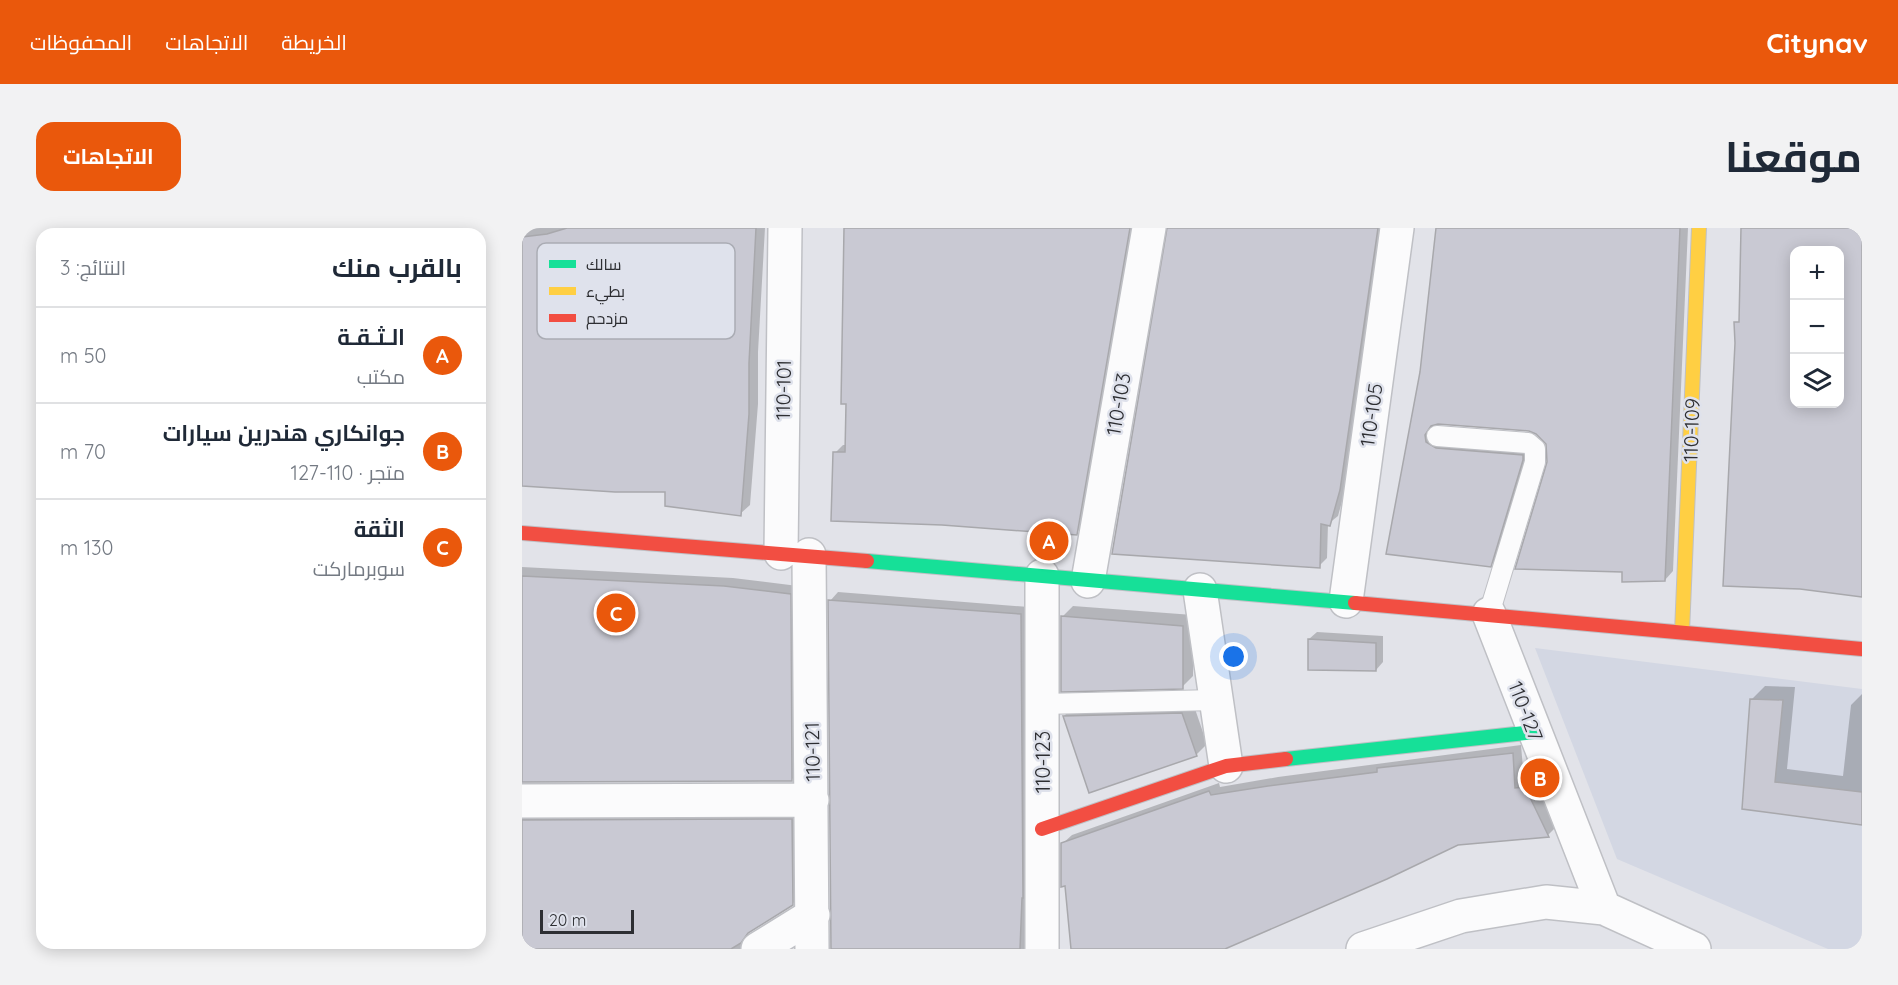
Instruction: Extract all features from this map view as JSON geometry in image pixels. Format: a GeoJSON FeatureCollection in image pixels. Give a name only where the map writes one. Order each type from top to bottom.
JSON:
{"type":"FeatureCollection","features":[{"type":"Feature","properties":{"kind":"main road","name":"110-109"},"geometry":{"type":"LineString","coordinates":[[1682,632],[1699,228]]}},
{"type":"Feature","properties":{"kind":"main road"},"geometry":{"type":"LineString","coordinates":[[522,533],[1346,601],[1862,649]]}},
{"type":"Feature","properties":{"kind":"main road"},"geometry":{"type":"LineString","coordinates":[[1042,829],[1226,766],[1534,732]]}},
{"type":"Feature","properties":{"kind":"street","name":"110-101"},"geometry":{"type":"LineString","coordinates":[[785,228],[795,554]]}},
{"type":"Feature","properties":{"kind":"street","name":"110-103"},"geometry":{"type":"LineString","coordinates":[[1088,581],[1149,228]]}},
{"type":"Feature","properties":{"kind":"street","name":"110-105"},"geometry":{"type":"LineString","coordinates":[[1346,601],[1397,228]]}},
{"type":"Feature","properties":{"kind":"street","name":"110-121"},"geometry":{"type":"LineString","coordinates":[[795,554],[812,800],[812,949]]}},
{"type":"Feature","properties":{"kind":"street","name":"110-123"},"geometry":{"type":"LineString","coordinates":[[1042,576],[1042,949]]}},
{"type":"Feature","properties":{"kind":"street"},"geometry":{"type":"LineString","coordinates":[[1200,590],[1226,766]]}},
{"type":"Feature","properties":{"kind":"street","name":"110-127"},"geometry":{"type":"LineString","coordinates":[[1489,614],[1604,908]]}},
{"type":"Feature","properties":{"kind":"street"},"geometry":{"type":"LineString","coordinates":[[522,801],[812,800]]}},
{"type":"Feature","properties":{"kind":"street"},"geometry":{"type":"LineString","coordinates":[[1363,949],[1461,916],[1546,902],[1604,908],[1694,949]]}},
{"type":"Feature","properties":{"kind":"street"},"geometry":{"type":"LineString","coordinates":[[758,949],[813,915]]}},
{"type":"Feature","properties":{"kind":"lane"},"geometry":{"type":"LineString","coordinates":[[1437,436],[1528,443],[1535,449],[1535,462],[1489,614]]}},
{"type":"Feature","properties":{"kind":"lane"},"geometry":{"type":"LineString","coordinates":[[1042,704],[1216,700]]}},
{"type":"Feature","properties":{"kind":"shaded area"},"geometry":{"type":"Polygon","coordinates":[[[1535,648],[1862,689],[1862,949],[1828,949],[1617,859],[1535,648]]]}},
{"type":"Feature","properties":{"kind":"building"},"geometry":{"type":"Polygon","coordinates":[[[567,228],[756,228],[749,363],[749,414],[741,516],[665,506],[665,492],[615,492],[522,486],[522,237],[547,234],[567,228]]]}},
{"type":"Feature","properties":{"kind":"building"},"geometry":{"type":"Polygon","coordinates":[[[844,228],[1130,228],[1077,535],[942,525],[831,521],[833,452],[845,452],[846,404],[841,404],[844,228]]]}},
{"type":"Feature","properties":{"kind":"building"},"geometry":{"type":"Polygon","coordinates":[[[1167,228],[1378,228],[1340,490],[1330,526],[1321,524],[1320,568],[1112,554],[1167,228]]]}},
{"type":"Feature","properties":{"kind":"building"},"geometry":{"type":"Polygon","coordinates":[[[1436,228],[1680,228],[1665,581],[1622,582],[1622,572],[1515,569],[1547,462],[1546,444],[1536,434],[1529,431],[1438,424],[1431,426],[1425,435],[1426,442],[1436,448],[1523,455],[1491,567],[1386,554],[1420,372],[1436,228]]]}},
{"type":"Feature","properties":{"kind":"building"},"geometry":{"type":"Polygon","coordinates":[[[1741,228],[1862,228],[1862,597],[1800,589],[1723,586],[1735,343],[1734,322],[1739,322],[1741,228]]]}},
{"type":"Feature","properties":{"kind":"building"},"geometry":{"type":"Polygon","coordinates":[[[522,576],[724,586],[791,594],[792,781],[522,782],[522,576]]]}},
{"type":"Feature","properties":{"kind":"building"},"geometry":{"type":"Polygon","coordinates":[[[828,600],[1021,614],[1023,898],[1020,949],[831,949],[828,600]]]}},
{"type":"Feature","properties":{"kind":"building"},"geometry":{"type":"Polygon","coordinates":[[[1061,616],[1183,626],[1183,689],[1061,692],[1061,616]]]}},
{"type":"Feature","properties":{"kind":"building"},"geometry":{"type":"Polygon","coordinates":[[[1308,639],[1376,643],[1376,671],[1308,670],[1308,639]]]}},
{"type":"Feature","properties":{"kind":"building"},"geometry":{"type":"Polygon","coordinates":[[[1750,699],[1783,700],[1775,782],[1862,792],[1862,825],[1742,809],[1750,699]]]}},
{"type":"Feature","properties":{"kind":"building"},"geometry":{"type":"Polygon","coordinates":[[[1182,713],[1197,756],[1089,793],[1063,716],[1182,713]]]}},
{"type":"Feature","properties":{"kind":"building"},"geometry":{"type":"Polygon","coordinates":[[[1513,753],[1515,788],[1525,787],[1549,837],[1458,845],[1387,879],[1225,949],[1071,949],[1065,886],[1061,887],[1061,843],[1209,791],[1211,795],[1377,772],[1377,768],[1513,753]]]}},
{"type":"Feature","properties":{"kind":"building"},"geometry":{"type":"Polygon","coordinates":[[[792,819],[793,905],[748,933],[741,943],[731,949],[522,949],[522,820],[792,819]]]}},
{"type":"Feature","properties":{"kind":"traffic: fast"},"geometry":{"type":"LineString","coordinates":[[867,561],[1355,603]]}},
{"type":"Feature","properties":{"kind":"traffic: fast"},"geometry":{"type":"LineString","coordinates":[[1286,759],[1534,732]]}},
{"type":"Feature","properties":{"kind":"traffic: slow"},"geometry":{"type":"LineString","coordinates":[[1682,632],[1699,228]]}},
{"type":"Feature","properties":{"kind":"traffic: jam"},"geometry":{"type":"LineString","coordinates":[[522,533],[867,561]]}},
{"type":"Feature","properties":{"kind":"traffic: jam"},"geometry":{"type":"LineString","coordinates":[[1355,603],[1862,649]]}},
{"type":"Feature","properties":{"kind":"traffic: jam"},"geometry":{"type":"LineString","coordinates":[[1042,829],[1226,766],[1286,759]]}},
{"type":"Feature","properties":{"kind":"place","name":"الـثـقـة"},"geometry":{"type":"Point","coordinates":[1049,541]}},
{"type":"Feature","properties":{"kind":"place","name":"الثقة"},"geometry":{"type":"Point","coordinates":[616,613]}},
{"type":"Feature","properties":{"kind":"place","name":"جوانكاري هندرين سيارات"},"geometry":{"type":"Point","coordinates":[1540,778]}}]}
